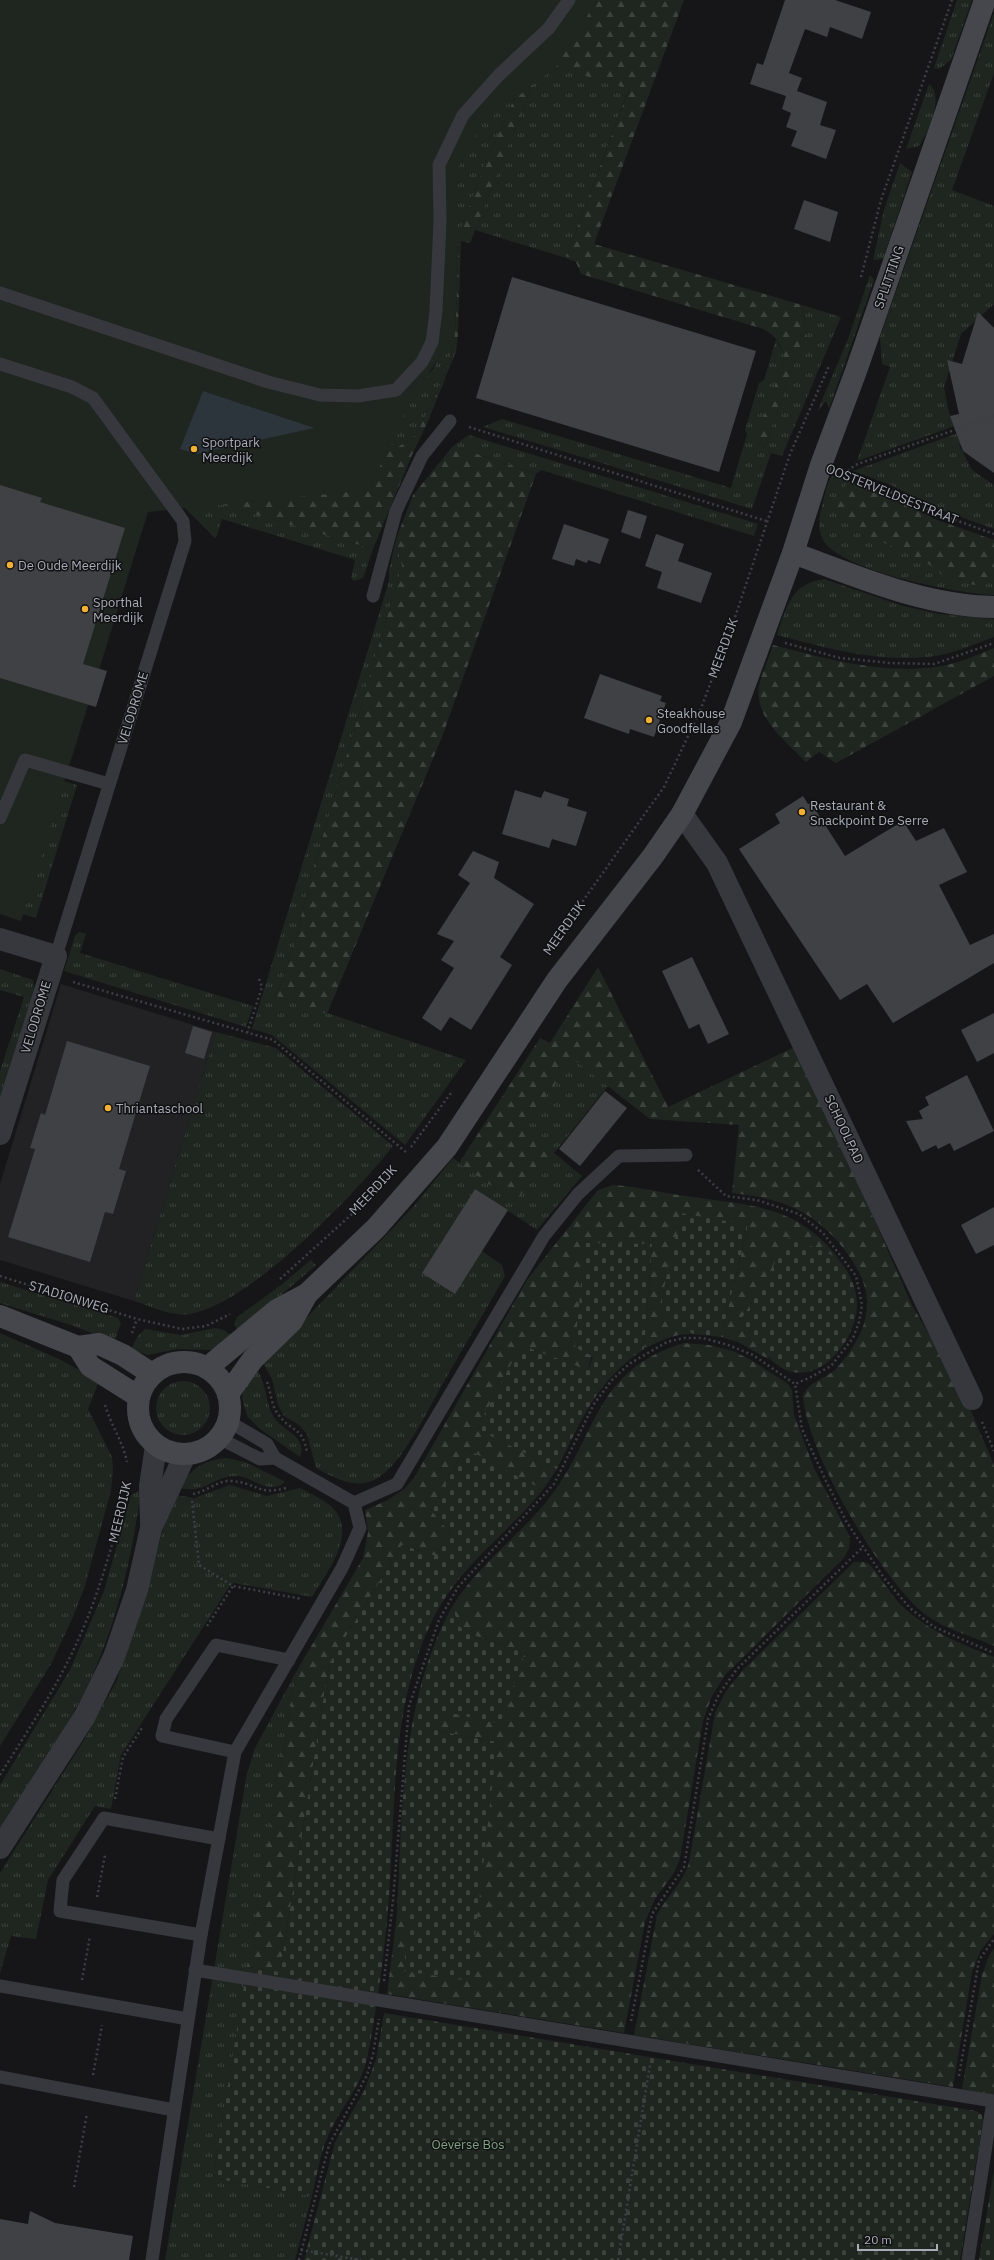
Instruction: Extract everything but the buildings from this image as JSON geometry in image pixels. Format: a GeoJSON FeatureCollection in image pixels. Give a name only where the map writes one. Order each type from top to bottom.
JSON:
{"type":"FeatureCollection","features":[{"type":"Feature","properties":{"kind":"street","name":"SPLITTING"},"geometry":{"type":"LineString","coordinates":[[793,554],[821,465],[856,371],[985,0]]}},
{"type":"Feature","properties":{"kind":"street"},"geometry":{"type":"LineString","coordinates":[[793,554],[907,594],[940,602],[994,607]]}},
{"type":"Feature","properties":{"kind":"street","name":"MEERDIJK"},"geometry":{"type":"LineString","coordinates":[[207,1368],[277,1310],[307,1294],[376,1228],[447,1147],[557,980],[653,856],[682,814],[730,722],[793,554]]}},
{"type":"Feature","properties":{"kind":"street","name":"SCHOOLPAD"},"geometry":{"type":"LineString","coordinates":[[682,814],[717,862],[972,1399]]}},
{"type":"Feature","properties":{"kind":"street"},"geometry":{"type":"LineString","coordinates":[[0,939],[53,965]]}},
{"type":"Feature","properties":{"kind":"street","name":"VELODROME"},"geometry":{"type":"LineString","coordinates":[[0,1134],[53,965]]}},
{"type":"Feature","properties":{"kind":"street","name":"MEERDIJK"},"geometry":{"type":"LineString","coordinates":[[228,1394],[253,1359],[292,1321],[307,1294]]}},
{"type":"Feature","properties":{"kind":"street"},"geometry":{"type":"LineString","coordinates":[[0,1316],[78,1347],[99,1344],[123,1356],[152,1374]]}},
{"type":"Feature","properties":{"kind":"street"},"geometry":{"type":"LineString","coordinates":[[78,1347],[90,1366],[139,1397]]}},
{"type":"Feature","properties":{"kind":"street"},"geometry":{"type":"LineString","coordinates":[[185,1362],[207,1368],[220,1379],[228,1394],[230,1408],[224,1430],[209,1447],[198,1453],[184,1455],[170,1452],[156,1446],[146,1436],[140,1424],[137,1411],[139,1397],[144,1385],[152,1374],[173,1363],[185,1362]]}},
{"type":"Feature","properties":{"kind":"street","name":"MEERDIJK"},"geometry":{"type":"LineString","coordinates":[[151,1528],[150,1486],[156,1446]]}},
{"type":"Feature","properties":{"kind":"street","name":"MEERDIJK"},"geometry":{"type":"LineString","coordinates":[[0,1848],[85,1716],[114,1657],[137,1590],[151,1528],[184,1455]]}},
{"type":"Feature","properties":{"kind":"lane"},"geometry":{"type":"LineString","coordinates":[[0,293],[268,382],[320,395],[358,396],[396,390],[422,362],[432,342],[436,311],[440,229],[438,165],[464,115],[499,75],[549,28],[569,0]]}},
{"type":"Feature","properties":{"kind":"lane","name":"VELODROME"},"geometry":{"type":"LineString","coordinates":[[0,364],[72,387],[93,398],[183,521],[185,541],[108,784],[53,965]]}},
{"type":"Feature","properties":{"kind":"lane"},"geometry":{"type":"LineString","coordinates":[[373,596],[396,511],[422,456],[450,421]]}},
{"type":"Feature","properties":{"kind":"lane"},"geometry":{"type":"LineString","coordinates":[[0,818],[25,760],[108,784]]}},
{"type":"Feature","properties":{"kind":"lane"},"geometry":{"type":"LineString","coordinates":[[354,1503],[397,1484],[544,1236],[578,1194],[619,1156],[686,1155]]}},
{"type":"Feature","properties":{"kind":"lane"},"geometry":{"type":"LineString","coordinates":[[224,1430],[260,1459],[275,1458]]}},
{"type":"Feature","properties":{"kind":"lane"},"geometry":{"type":"LineString","coordinates":[[152,2260],[195,1970],[235,1752],[342,1568],[360,1528],[354,1503],[311,1480],[275,1458],[267,1444],[224,1430]]}},
{"type":"Feature","properties":{"kind":"lane"},"geometry":{"type":"LineString","coordinates":[[235,1752],[162,1736],[166,1719],[216,1645],[289,1660]]}},
{"type":"Feature","properties":{"kind":"lane"},"geometry":{"type":"LineString","coordinates":[[201,1935],[60,1911],[63,1880],[104,1818],[219,1839]]}},
{"type":"Feature","properties":{"kind":"lane"},"geometry":{"type":"LineString","coordinates":[[195,1970],[993,2101],[968,2260]]}},
{"type":"Feature","properties":{"kind":"lane"},"geometry":{"type":"LineString","coordinates":[[0,1986],[188,2019]]}},
{"type":"Feature","properties":{"kind":"lane"},"geometry":{"type":"LineString","coordinates":[[0,2077],[174,2110]]}},
{"type":"Feature","properties":{"kind":"path","name":"SPLITTING"},"geometry":{"type":"LineString","coordinates":[[860,278],[881,200],[952,0]]}},
{"type":"Feature","properties":{"kind":"path"},"geometry":{"type":"LineString","coordinates":[[450,421],[766,521],[790,454],[830,364]]}},
{"type":"Feature","properties":{"kind":"path"},"geometry":{"type":"LineString","coordinates":[[844,474],[855,465],[994,416]]}},
{"type":"Feature","properties":{"kind":"path","name":"OOSTERVELDSESTRAAT"},"geometry":{"type":"LineString","coordinates":[[790,454],[882,488],[933,512],[994,534]]}},
{"type":"Feature","properties":{"kind":"path","name":"MEERDIJK"},"geometry":{"type":"LineString","coordinates":[[564,928],[664,787],[700,711],[732,626],[766,521]]}},
{"type":"Feature","properties":{"kind":"path"},"geometry":{"type":"LineString","coordinates":[[732,626],[762,637],[840,658],[889,663],[934,664],[994,642]]}},
{"type":"Feature","properties":{"kind":"path"},"geometry":{"type":"LineString","coordinates":[[53,965],[247,1033],[273,1040],[407,1153]]}},
{"type":"Feature","properties":{"kind":"path"},"geometry":{"type":"LineString","coordinates":[[247,1033],[262,987],[258,976]]}},
{"type":"Feature","properties":{"kind":"path","name":"MEERDIJK"},"geometry":{"type":"LineString","coordinates":[[402,1158],[453,1090]]}},
{"type":"Feature","properties":{"kind":"path"},"geometry":{"type":"LineString","coordinates":[[686,1155],[701,1175],[726,1196],[763,1202],[799,1214],[823,1233],[856,1276],[862,1305],[859,1322],[852,1338],[831,1366],[796,1384]]}},
{"type":"Feature","properties":{"kind":"path","name":"MEERDIJK"},"geometry":{"type":"LineString","coordinates":[[275,1283],[352,1214],[382,1180]]}},
{"type":"Feature","properties":{"kind":"path","name":"STADIONWEG"},"geometry":{"type":"LineString","coordinates":[[0,1276],[137,1319]]}},
{"type":"Feature","properties":{"kind":"path"},"geometry":{"type":"LineString","coordinates":[[123,1356],[137,1319],[182,1329],[206,1326],[231,1314]]}},
{"type":"Feature","properties":{"kind":"path"},"geometry":{"type":"LineString","coordinates":[[299,2260],[332,2137],[367,2075],[373,2054],[382,2001],[393,1900],[409,1706],[439,1620],[458,1587],[554,1484],[594,1404],[612,1380],[629,1364],[667,1342],[684,1338],[704,1338],[728,1345],[753,1355],[796,1384],[802,1429],[846,1521],[884,1578],[910,1608],[934,1628],[994,1653]]}},
{"type":"Feature","properties":{"kind":"path"},"geometry":{"type":"LineString","coordinates":[[253,1359],[265,1377],[277,1413],[284,1422],[302,1434],[305,1442],[311,1480],[267,1492],[246,1484],[230,1481],[220,1483],[203,1492],[190,1494],[199,1564],[233,1586],[322,1602]]}},
{"type":"Feature","properties":{"kind":"path","name":"MEERDIJK"},"geometry":{"type":"LineString","coordinates":[[114,1380],[105,1405],[109,1420],[125,1450],[128,1466]]}},
{"type":"Feature","properties":{"kind":"path"},"geometry":{"type":"LineString","coordinates":[[972,1399],[994,1451]]}},
{"type":"Feature","properties":{"kind":"path","name":"MEERDIJK"},"geometry":{"type":"LineString","coordinates":[[0,1775],[50,1695],[71,1656],[92,1605],[112,1547],[125,1496]]}},
{"type":"Feature","properties":{"kind":"path"},"geometry":{"type":"LineString","coordinates":[[628,2041],[652,1914],[684,1867],[708,1718],[719,1694],[737,1668],[863,1548]]}},
{"type":"Feature","properties":{"kind":"path"},"geometry":{"type":"LineString","coordinates":[[203,1632],[233,1586]]}},
{"type":"Feature","properties":{"kind":"path"},"geometry":{"type":"LineString","coordinates":[[78,2000],[123,1757],[144,1724]]}},
{"type":"Feature","properties":{"kind":"path"},"geometry":{"type":"LineString","coordinates":[[956,2095],[979,1960],[994,1939]]}},
{"type":"Feature","properties":{"kind":"path"},"geometry":{"type":"LineString","coordinates":[[618,2260],[653,2046]]}},
{"type":"Feature","properties":{"kind":"path"},"geometry":{"type":"LineString","coordinates":[[301,2250],[361,2260]]}},
{"type":"Feature","properties":{"kind":"shaded area"},"geometry":{"type":"Polygon","coordinates":[[[203,391],[314,428],[197,454],[180,449],[203,391]]]}},
{"type":"Feature","properties":{"kind":"shaded area","name":"Thriantaschool"},"geometry":{"type":"Polygon","coordinates":[[[61,984],[216,1032],[134,1301],[0,1260],[0,1184],[61,984]]]}},
{"type":"Feature","properties":{"kind":"green space","name":"Sportpark Meerdijk"},"geometry":{"type":"Polygon","coordinates":[[[0,0],[597,0],[556,67],[482,124],[458,167],[455,332],[407,408],[369,490],[148,512],[21,921],[0,914],[0,0]]]}},
{"type":"Feature","properties":{"kind":"green space"},"geometry":{"type":"Polygon","coordinates":[[[594,0],[684,0],[594,244],[802,305],[807,336],[792,368],[765,448],[755,441],[784,359],[782,349],[775,337],[763,329],[581,274],[576,262],[566,258],[629,89],[549,65],[530,91],[470,243],[461,241],[458,334],[456,351],[429,419],[412,455],[373,549],[176,491],[381,441],[398,447],[415,436],[433,402],[448,365],[454,342],[459,233],[485,164],[528,69],[594,0]]]}},
{"type":"Feature","properties":{"kind":"green space"},"geometry":{"type":"Polygon","coordinates":[[[957,0],[972,0],[951,60],[939,69],[934,68],[957,0]]]}},
{"type":"Feature","properties":{"kind":"green space"},"geometry":{"type":"Polygon","coordinates":[[[994,13],[994,73],[952,190],[994,206],[994,304],[961,334],[944,387],[950,417],[994,408],[994,412],[857,461],[890,367],[882,364],[880,337],[994,13]]]}},
{"type":"Feature","properties":{"kind":"green space"},"geometry":{"type":"Polygon","coordinates":[[[549,65],[629,88],[566,258],[475,230],[530,91],[549,65]]]}},
{"type":"Feature","properties":{"kind":"green space"},"geometry":{"type":"Polygon","coordinates":[[[528,69],[485,164],[459,233],[454,342],[448,365],[433,402],[415,436],[398,447],[177,491],[373,549],[363,578],[354,581],[351,578],[355,560],[222,519],[216,538],[214,537],[169,492],[419,386],[434,368],[439,355],[450,183],[471,132],[528,69]]]}},
{"type":"Feature","properties":{"kind":"green space"},"geometry":{"type":"Polygon","coordinates":[[[929,84],[934,90],[935,97],[935,106],[930,124],[919,146],[906,149],[929,84]]]}},
{"type":"Feature","properties":{"kind":"green space"},"geometry":{"type":"Polygon","coordinates":[[[900,163],[912,172],[883,259],[873,260],[884,210],[900,163]]]}},
{"type":"Feature","properties":{"kind":"green space"},"geometry":{"type":"Polygon","coordinates":[[[870,275],[874,280],[829,409],[826,401],[817,412],[848,339],[870,275]]]}},
{"type":"Feature","properties":{"kind":"green space"},"geometry":{"type":"Polygon","coordinates":[[[802,305],[841,317],[782,456],[771,453],[752,509],[483,427],[502,419],[731,488],[747,434],[745,430],[759,383],[764,380],[776,339],[783,352],[784,360],[756,441],[765,448],[792,368],[807,336],[802,305]]]}},
{"type":"Feature","properties":{"kind":"green space"},"geometry":{"type":"Polygon","coordinates":[[[994,420],[994,426],[959,445],[972,470],[994,485],[994,529],[931,506],[891,485],[853,471],[994,420]]]}},
{"type":"Feature","properties":{"kind":"green space"},"geometry":{"type":"Polygon","coordinates":[[[469,435],[758,524],[754,536],[541,470],[536,474],[453,446],[469,435]]]}},
{"type":"Feature","properties":{"kind":"green space"},"geometry":{"type":"Polygon","coordinates":[[[453,446],[536,474],[442,737],[327,1014],[277,996],[297,935],[309,884],[402,566],[396,539],[413,495],[453,446]]]}},
{"type":"Feature","properties":{"kind":"green space"},"geometry":{"type":"Polygon","coordinates":[[[832,476],[890,496],[934,519],[994,540],[994,595],[955,590],[902,579],[852,562],[834,551],[823,540],[819,526],[827,485],[832,476]]]}},
{"type":"Feature","properties":{"kind":"green space"},"geometry":{"type":"Polygon","coordinates":[[[849,481],[890,496],[934,519],[994,540],[994,582],[980,586],[949,580],[927,563],[859,531],[836,511],[838,494],[849,481]]]}},
{"type":"Feature","properties":{"kind":"green space"},"geometry":{"type":"Polygon","coordinates":[[[396,539],[402,566],[309,884],[297,935],[277,996],[466,1060],[405,1145],[272,1035],[252,1029],[389,581],[389,570],[396,539]]]}},
{"type":"Feature","properties":{"kind":"green space"},"geometry":{"type":"Polygon","coordinates":[[[824,579],[903,606],[940,614],[994,619],[994,637],[936,656],[889,658],[851,653],[777,635],[787,606],[797,592],[804,586],[824,579]]]}},
{"type":"Feature","properties":{"kind":"green space"},"geometry":{"type":"Polygon","coordinates":[[[773,645],[853,664],[874,667],[915,669],[951,664],[994,648],[994,676],[836,763],[819,752],[806,762],[773,728],[766,719],[761,708],[759,686],[773,645]]]}},
{"type":"Feature","properties":{"kind":"green space"},"geometry":{"type":"Polygon","coordinates":[[[49,777],[77,785],[36,918],[0,907],[49,777]]]}},
{"type":"Feature","properties":{"kind":"green space"},"geometry":{"type":"Polygon","coordinates":[[[79,932],[86,934],[80,953],[253,1006],[246,1027],[64,971],[75,936],[79,932]]]}},
{"type":"Feature","properties":{"kind":"green space"},"geometry":{"type":"Polygon","coordinates":[[[598,967],[668,1107],[797,1046],[912,1305],[966,1399],[994,1465],[994,1646],[938,1623],[921,1611],[885,1569],[847,1511],[831,1479],[817,1448],[807,1420],[803,1396],[809,1387],[835,1370],[846,1357],[859,1337],[867,1310],[865,1288],[856,1266],[849,1255],[831,1234],[812,1218],[786,1204],[760,1197],[732,1193],[739,1125],[650,1119],[574,1060],[520,1129],[554,1153],[515,1202],[459,1163],[540,1038],[550,1043],[598,967]]]}},
{"type":"Feature","properties":{"kind":"green space"},"geometry":{"type":"Polygon","coordinates":[[[0,969],[33,980],[34,989],[0,1101],[0,1071],[24,997],[0,990],[0,969]]]}},
{"type":"Feature","properties":{"kind":"green space"},"geometry":{"type":"Polygon","coordinates":[[[216,1032],[276,1048],[393,1146],[376,1167],[328,1218],[271,1269],[242,1290],[214,1306],[190,1314],[183,1315],[168,1313],[134,1301],[216,1032]]]}},
{"type":"Feature","properties":{"kind":"green space"},"geometry":{"type":"Polygon","coordinates":[[[574,1059],[608,1086],[554,1153],[582,1176],[537,1230],[475,1189],[422,1273],[482,1251],[502,1265],[505,1276],[422,1422],[395,1462],[376,1479],[368,1482],[353,1483],[338,1479],[316,1468],[307,1434],[299,1425],[284,1416],[278,1405],[272,1379],[263,1363],[414,1206],[453,1158],[515,1202],[520,1129],[574,1059]]]}},
{"type":"Feature","properties":{"kind":"green space"},"geometry":{"type":"Polygon","coordinates":[[[613,1185],[731,1202],[770,1210],[788,1217],[806,1227],[839,1259],[790,1238],[741,1320],[770,1360],[738,1342],[721,1337],[748,1226],[659,1310],[693,1334],[674,1336],[644,1349],[652,1245],[620,1245],[588,1370],[477,1428],[557,1469],[543,1490],[465,1448],[431,1510],[450,1533],[435,1556],[402,1545],[329,1664],[280,1972],[247,1967],[296,1672],[363,1558],[368,1532],[365,1510],[388,1500],[404,1489],[414,1478],[527,1280],[598,1190],[613,1185]]]}},
{"type":"Feature","properties":{"kind":"green space"},"geometry":{"type":"Polygon","coordinates":[[[681,1213],[748,1225],[721,1337],[693,1334],[659,1310],[681,1213]]]}},
{"type":"Feature","properties":{"kind":"green space"},"geometry":{"type":"Polygon","coordinates":[[[790,1237],[836,1257],[846,1269],[855,1291],[857,1302],[856,1316],[851,1330],[844,1344],[834,1356],[823,1366],[810,1371],[796,1373],[782,1368],[770,1359],[764,1353],[741,1320],[790,1237]]]}},
{"type":"Feature","properties":{"kind":"green space"},"geometry":{"type":"Polygon","coordinates":[[[586,1243],[652,1244],[644,1349],[613,1374],[602,1388],[583,1417],[557,1469],[477,1429],[521,1345],[588,1370],[593,1357],[575,1347],[586,1243]]]}},
{"type":"Feature","properties":{"kind":"green space"},"geometry":{"type":"Polygon","coordinates":[[[311,1260],[316,1265],[238,1332],[234,1324],[237,1317],[281,1285],[311,1260]]]}},
{"type":"Feature","properties":{"kind":"green space"},"geometry":{"type":"Polygon","coordinates":[[[0,1282],[118,1318],[121,1323],[114,1342],[74,1326],[0,1303],[0,1282]]]}},
{"type":"Feature","properties":{"kind":"green space"},"geometry":{"type":"Polygon","coordinates":[[[215,1328],[224,1330],[232,1336],[218,1347],[210,1350],[177,1349],[148,1355],[131,1349],[138,1336],[145,1329],[181,1335],[215,1328]]]}},
{"type":"Feature","properties":{"kind":"green space"},"geometry":{"type":"Polygon","coordinates":[[[0,1333],[61,1360],[99,1381],[88,1409],[112,1457],[113,1468],[111,1491],[84,1589],[72,1619],[51,1664],[0,1746],[0,1333]]]}},
{"type":"Feature","properties":{"kind":"green space"},"geometry":{"type":"Polygon","coordinates":[[[684,1343],[709,1345],[733,1351],[749,1359],[787,1383],[792,1390],[794,1415],[814,1468],[850,1537],[849,1549],[843,1559],[726,1674],[712,1696],[703,1721],[680,1859],[674,1873],[655,1899],[645,1922],[624,2033],[387,1994],[397,1914],[409,1914],[497,1742],[438,1731],[441,1711],[525,1653],[467,1633],[459,1626],[452,1607],[473,1578],[547,1501],[564,1477],[600,1408],[614,1388],[631,1370],[654,1355],[684,1343]]]}},
{"type":"Feature","properties":{"kind":"green space"},"geometry":{"type":"Polygon","coordinates":[[[257,1370],[263,1382],[269,1407],[275,1419],[298,1439],[301,1450],[300,1457],[260,1429],[247,1416],[242,1398],[244,1386],[257,1370]]]}},
{"type":"Feature","properties":{"kind":"green space"},"geometry":{"type":"Polygon","coordinates":[[[178,1381],[188,1381],[198,1385],[206,1393],[210,1403],[210,1413],[206,1423],[198,1431],[188,1435],[178,1435],[168,1431],[160,1423],[156,1413],[156,1403],[160,1393],[168,1385],[178,1381]]]}},
{"type":"Feature","properties":{"kind":"green space"},"geometry":{"type":"Polygon","coordinates":[[[465,1448],[543,1490],[458,1580],[435,1615],[420,1648],[410,1683],[398,1753],[389,1897],[381,1976],[365,2065],[356,2086],[325,2143],[312,2196],[213,2178],[247,1967],[280,1972],[329,1664],[402,1545],[435,1556],[450,1533],[431,1510],[465,1448]]]}},
{"type":"Feature","properties":{"kind":"green space"},"geometry":{"type":"Polygon","coordinates":[[[226,1458],[245,1462],[284,1481],[284,1483],[271,1487],[243,1477],[229,1476],[197,1489],[180,1488],[188,1476],[198,1467],[211,1461],[226,1458]]]}},
{"type":"Feature","properties":{"kind":"green space"},"geometry":{"type":"Polygon","coordinates":[[[230,1485],[267,1496],[300,1488],[317,1497],[327,1503],[337,1513],[342,1525],[342,1537],[339,1550],[312,1597],[234,1583],[229,1587],[121,1755],[111,1809],[95,1806],[48,1880],[36,1939],[11,1936],[0,1973],[0,1873],[84,1740],[117,1680],[143,1604],[162,1532],[176,1495],[194,1498],[230,1485]]]}},
{"type":"Feature","properties":{"kind":"green space"},"geometry":{"type":"Polygon","coordinates":[[[141,1489],[137,1519],[125,1578],[108,1636],[97,1665],[62,1733],[0,1828],[0,1785],[70,1670],[104,1591],[131,1495],[141,1489]]]}},
{"type":"Feature","properties":{"kind":"green space"},"geometry":{"type":"Polygon","coordinates":[[[854,1562],[864,1562],[870,1565],[899,1603],[920,1621],[956,1641],[994,1657],[994,1934],[981,1950],[972,1972],[953,2087],[634,2035],[657,1915],[679,1883],[687,1869],[689,1862],[715,1713],[726,1691],[744,1669],[854,1562]]]}},
{"type":"Feature","properties":{"kind":"green space"},"geometry":{"type":"Polygon","coordinates":[[[452,1607],[459,1626],[467,1633],[525,1653],[500,1724],[442,1711],[438,1731],[497,1742],[470,1981],[404,1971],[409,1915],[397,1914],[403,1796],[407,1756],[423,1680],[435,1643],[452,1607]]]}},
{"type":"Feature","properties":{"kind":"green space"},"geometry":{"type":"Polygon","coordinates":[[[296,1672],[213,2178],[312,2196],[295,2260],[165,2260],[247,1773],[255,1748],[296,1672]]]}},
{"type":"Feature","properties":{"kind":"green space"},"geometry":{"type":"Polygon","coordinates":[[[994,1948],[994,2095],[962,2089],[982,1975],[988,1958],[994,1948]]]}},
{"type":"Feature","properties":{"kind":"green space","name":"Oeverse Bos"},"geometry":{"type":"Polygon","coordinates":[[[384,2013],[976,2111],[982,2115],[983,2121],[960,2260],[304,2260],[335,2142],[364,2091],[376,2060],[384,2013]]]}},
{"type":"Feature","properties":{"kind":"green space"},"geometry":{"type":"Polygon","coordinates":[[[994,2170],[994,2260],[979,2260],[994,2170]]]}},
{"type":"Feature","properties":{"kind":"place","name":"Sportpark Meerdijk"},"geometry":{"type":"Point","coordinates":[194,449]}},
{"type":"Feature","properties":{"kind":"place","name":"De Oude Meerdijk"},"geometry":{"type":"Point","coordinates":[10,565]}},
{"type":"Feature","properties":{"kind":"place","name":"Sporthal Meerdijk"},"geometry":{"type":"Point","coordinates":[85,609]}},
{"type":"Feature","properties":{"kind":"place","name":"Steakhouse Goodfellas"},"geometry":{"type":"Point","coordinates":[649,720]}},
{"type":"Feature","properties":{"kind":"place","name":"Restaurant & Snackpoint De Serre"},"geometry":{"type":"Point","coordinates":[802,812]}},
{"type":"Feature","properties":{"kind":"place","name":"Thriantaschool"},"geometry":{"type":"Point","coordinates":[108,1108]}}]}
